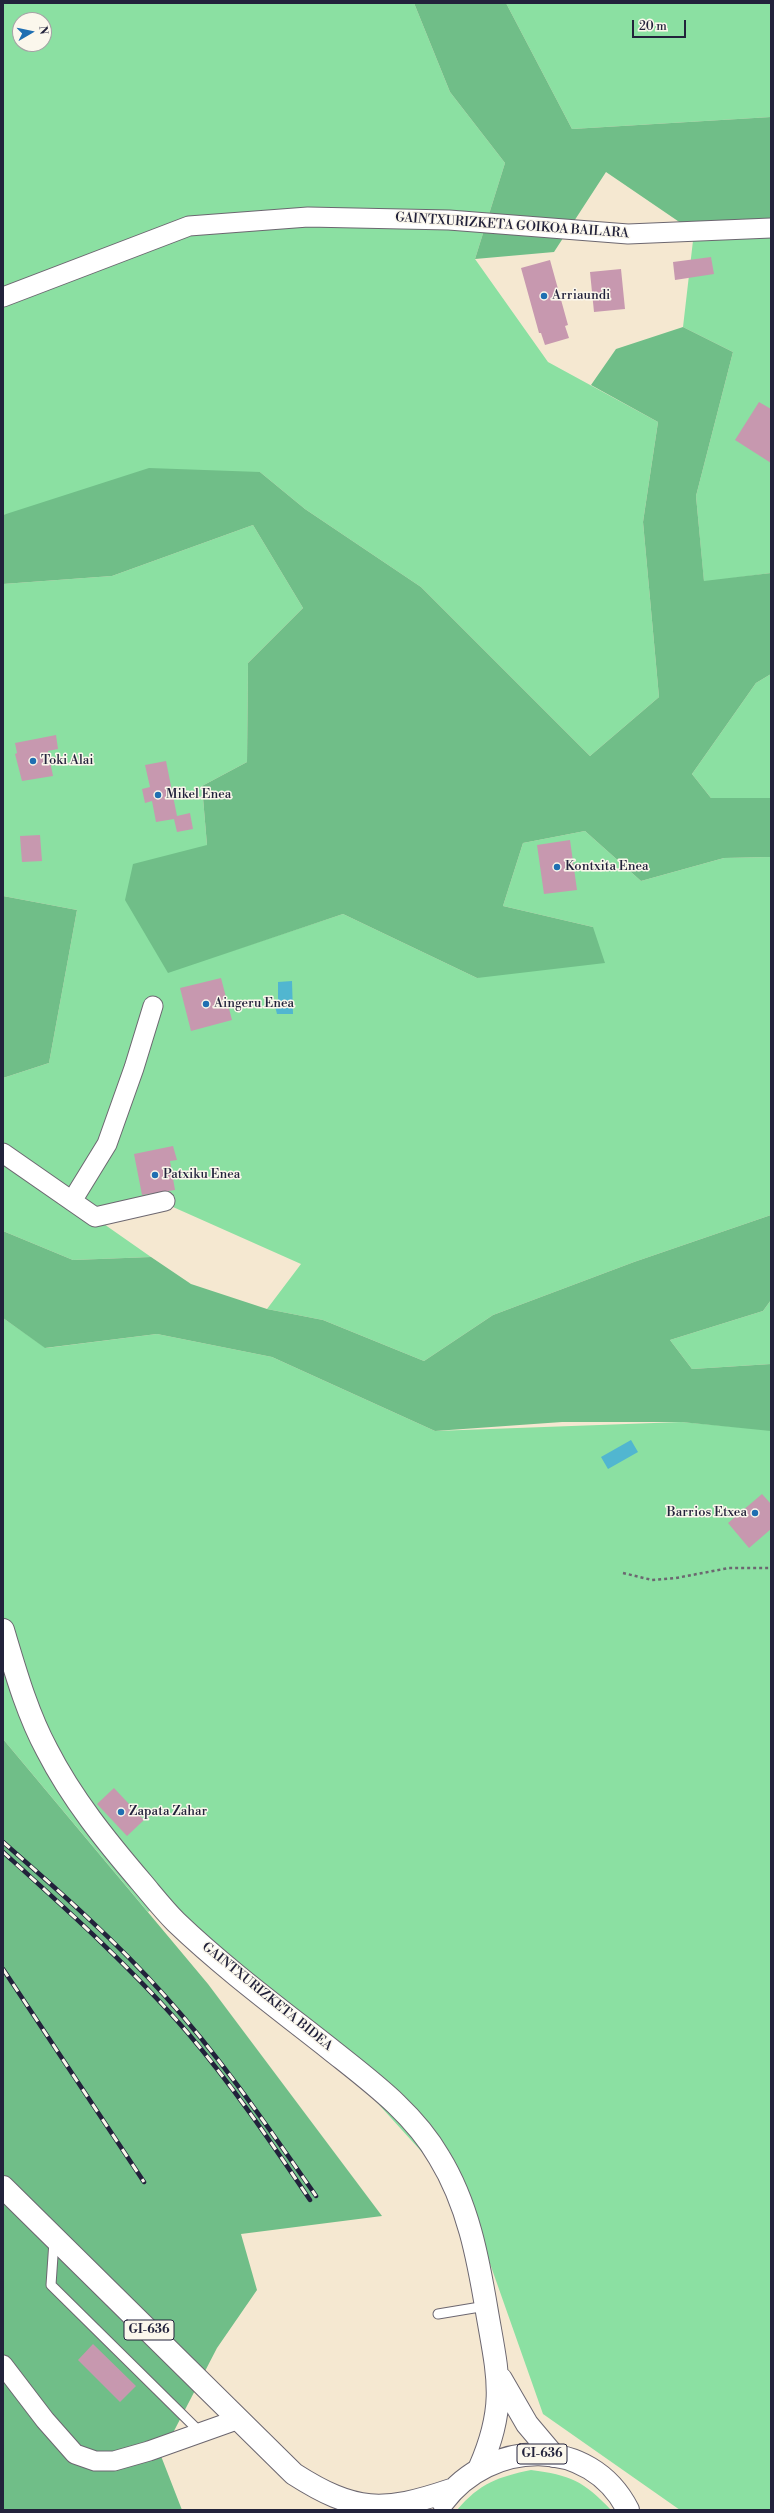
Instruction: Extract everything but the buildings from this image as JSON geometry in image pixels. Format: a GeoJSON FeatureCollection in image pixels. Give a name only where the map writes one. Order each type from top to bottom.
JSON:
{"type":"FeatureCollection","features":[{"type":"Feature","properties":{"kind":"main road","name":"GAINTXURIZKETA BIDEA"},"geometry":{"type":"LineString","coordinates":[[3,1630],[18,1681],[46,1750],[77,1801],[123,1861],[175,1921],[242,1979],[384,2091],[424,2134],[439,2156],[468,2220],[498,2372]]}},
{"type":"Feature","properties":{"kind":"main road","name":"GI-636"},"geometry":{"type":"LineString","coordinates":[[3,2187],[294,2474],[319,2510]]}},
{"type":"Feature","properties":{"kind":"main road"},"geometry":{"type":"LineString","coordinates":[[498,2372],[520,2414],[554,2456]]}},
{"type":"Feature","properties":{"kind":"main road"},"geometry":{"type":"LineString","coordinates":[[480,2467],[492,2442],[497,2420],[498,2372]]}},
{"type":"Feature","properties":{"kind":"main road","name":"GI-636"},"geometry":{"type":"LineString","coordinates":[[294,2474],[332,2499],[352,2507],[374,2510],[417,2503],[451,2490],[480,2467],[497,2460],[516,2455],[554,2456],[575,2462],[594,2473],[612,2487],[628,2510]]}},
{"type":"Feature","properties":{"kind":"main road","name":"GI-636"},"geometry":{"type":"LineString","coordinates":[[438,2510],[451,2490]]}},
{"type":"Feature","properties":{"kind":"street","name":"GAINTXURIZKETA GOIKOA BAILARA"},"geometry":{"type":"LineString","coordinates":[[3,298],[189,226],[308,217],[449,220],[628,234],[771,228]]}},
{"type":"Feature","properties":{"kind":"street"},"geometry":{"type":"LineString","coordinates":[[72,1201],[107,1144],[134,1068],[153,1006]]}},
{"type":"Feature","properties":{"kind":"street"},"geometry":{"type":"LineString","coordinates":[[3,1153],[95,1217],[165,1201]]}},
{"type":"Feature","properties":{"kind":"street"},"geometry":{"type":"LineString","coordinates":[[3,2365],[45,2420],[75,2454],[95,2461],[114,2462],[239,2419]]}},
{"type":"Feature","properties":{"kind":"lane"},"geometry":{"type":"LineString","coordinates":[[54,2237],[51,2285],[201,2433]]}},
{"type":"Feature","properties":{"kind":"lane"},"geometry":{"type":"LineString","coordinates":[[438,2314],[486,2306]]}},
{"type":"Feature","properties":{"kind":"path"},"geometry":{"type":"LineString","coordinates":[[624,1573],[652,1580],[676,1578],[729,1568],[771,1568]]}},
{"type":"Feature","properties":{"kind":"green space"},"geometry":{"type":"Polygon","coordinates":[[[3,3],[414,3],[450,92],[505,163],[475,259],[548,362],[658,422],[643,522],[659,697],[590,756],[421,587],[305,509],[260,472],[3,515],[3,3]]]}},
{"type":"Feature","properties":{"kind":"green space"},"geometry":{"type":"Polygon","coordinates":[[[414,3],[506,3],[572,129],[771,117],[771,231],[694,232],[606,172],[554,252],[475,259],[505,163],[450,92],[414,3]]]}},
{"type":"Feature","properties":{"kind":"green space"},"geometry":{"type":"Polygon","coordinates":[[[506,3],[771,3],[771,117],[572,129],[506,3]]]}},
{"type":"Feature","properties":{"kind":"green space"},"geometry":{"type":"Polygon","coordinates":[[[771,231],[771,573],[704,582],[696,496],[733,352],[683,327],[694,232],[771,231]]]}},
{"type":"Feature","properties":{"kind":"green space"},"geometry":{"type":"Polygon","coordinates":[[[683,327],[733,352],[696,496],[704,581],[771,573],[771,674],[756,683],[692,774],[711,798],[771,798],[771,857],[724,858],[641,881],[585,831],[523,843],[503,906],[593,927],[605,963],[477,978],[343,914],[168,973],[125,900],[133,864],[207,845],[202,786],[247,762],[248,663],[303,608],[253,525],[112,576],[3,584],[3,515],[149,468],[260,472],[305,509],[421,587],[590,756],[659,697],[643,522],[658,422],[591,385],[616,349],[683,327]]]}},
{"type":"Feature","properties":{"kind":"green space"},"geometry":{"type":"Polygon","coordinates":[[[253,525],[303,608],[248,663],[247,762],[202,786],[207,845],[168,972],[343,914],[477,978],[593,927],[503,906],[523,843],[585,831],[641,881],[724,858],[771,857],[771,1215],[634,1262],[493,1315],[424,1361],[323,1320],[267,1309],[301,1264],[173,1207],[101,1222],[151,1257],[73,1260],[3,1231],[3,1078],[49,1063],[77,910],[3,896],[3,584],[112,576],[253,525]]]}},
{"type":"Feature","properties":{"kind":"green space"},"geometry":{"type":"Polygon","coordinates":[[[771,674],[771,798],[711,798],[692,774],[756,683],[771,674]]]}},
{"type":"Feature","properties":{"kind":"green space"},"geometry":{"type":"Polygon","coordinates":[[[3,896],[77,910],[49,1063],[3,1078],[3,896]]]}},
{"type":"Feature","properties":{"kind":"green space"},"geometry":{"type":"Polygon","coordinates":[[[771,1215],[771,1300],[763,1311],[670,1340],[692,1369],[771,1364],[771,1431],[681,1422],[562,1422],[435,1431],[272,1357],[157,1334],[45,1348],[3,1318],[3,1231],[73,1260],[151,1257],[191,1284],[267,1309],[323,1320],[424,1361],[493,1315],[634,1262],[771,1215]]]}},
{"type":"Feature","properties":{"kind":"green space"},"geometry":{"type":"Polygon","coordinates":[[[771,1300],[771,1364],[692,1369],[670,1340],[763,1311],[771,1300]]]}},
{"type":"Feature","properties":{"kind":"green space"},"geometry":{"type":"Polygon","coordinates":[[[3,1318],[46,1348],[157,1334],[272,1357],[435,1431],[681,1422],[771,1430],[771,2510],[680,2510],[543,2414],[469,2204],[285,2001],[161,1903],[148,1912],[3,1739],[3,1318]]]}},
{"type":"Feature","properties":{"kind":"green space"},"geometry":{"type":"Polygon","coordinates":[[[3,1739],[208,1984],[382,2216],[241,2234],[257,2290],[217,2348],[161,2456],[182,2510],[3,2510],[3,1739]]]}},
{"type":"Feature","properties":{"kind":"green space"},"geometry":{"type":"Polygon","coordinates":[[[531,2470],[556,2474],[576,2481],[593,2492],[611,2510],[457,2510],[474,2493],[490,2482],[509,2475],[531,2470]]]}},
{"type":"Feature","properties":{"kind":"water"},"geometry":{"type":"Polygon","coordinates":[[[292,981],[293,1014],[277,1014],[275,1006],[278,1006],[278,982],[292,981]]]}},
{"type":"Feature","properties":{"kind":"water"},"geometry":{"type":"Polygon","coordinates":[[[631,1440],[638,1452],[608,1469],[601,1457],[631,1440]]]}},
{"type":"Feature","properties":{"kind":"railway"},"geometry":{"type":"LineString","coordinates":[[3,1842],[66,1897],[107,1936],[165,1996],[225,2068],[316,2196]]}},
{"type":"Feature","properties":{"kind":"railway"},"geometry":{"type":"LineString","coordinates":[[3,1852],[74,1917],[166,2008],[204,2052],[235,2093],[266,2135],[310,2200]]}},
{"type":"Feature","properties":{"kind":"railway"},"geometry":{"type":"LineString","coordinates":[[3,1969],[144,2182]]}},
{"type":"Feature","properties":{"kind":"place","name":"Arriaundi"},"geometry":{"type":"Point","coordinates":[544,296]}},
{"type":"Feature","properties":{"kind":"place","name":"Toki Alai"},"geometry":{"type":"Point","coordinates":[33,761]}},
{"type":"Feature","properties":{"kind":"place","name":"Mikel Enea"},"geometry":{"type":"Point","coordinates":[158,795]}},
{"type":"Feature","properties":{"kind":"place","name":"Kontxita Enea"},"geometry":{"type":"Point","coordinates":[557,867]}},
{"type":"Feature","properties":{"kind":"place","name":"Aingeru Enea"},"geometry":{"type":"Point","coordinates":[206,1004]}},
{"type":"Feature","properties":{"kind":"place","name":"Patxiku Enea"},"geometry":{"type":"Point","coordinates":[155,1175]}},
{"type":"Feature","properties":{"kind":"place","name":"Barrios Etxea"},"geometry":{"type":"Point","coordinates":[755,1513]}},
{"type":"Feature","properties":{"kind":"place","name":"Zapata Zahar"},"geometry":{"type":"Point","coordinates":[121,1812]}}]}
